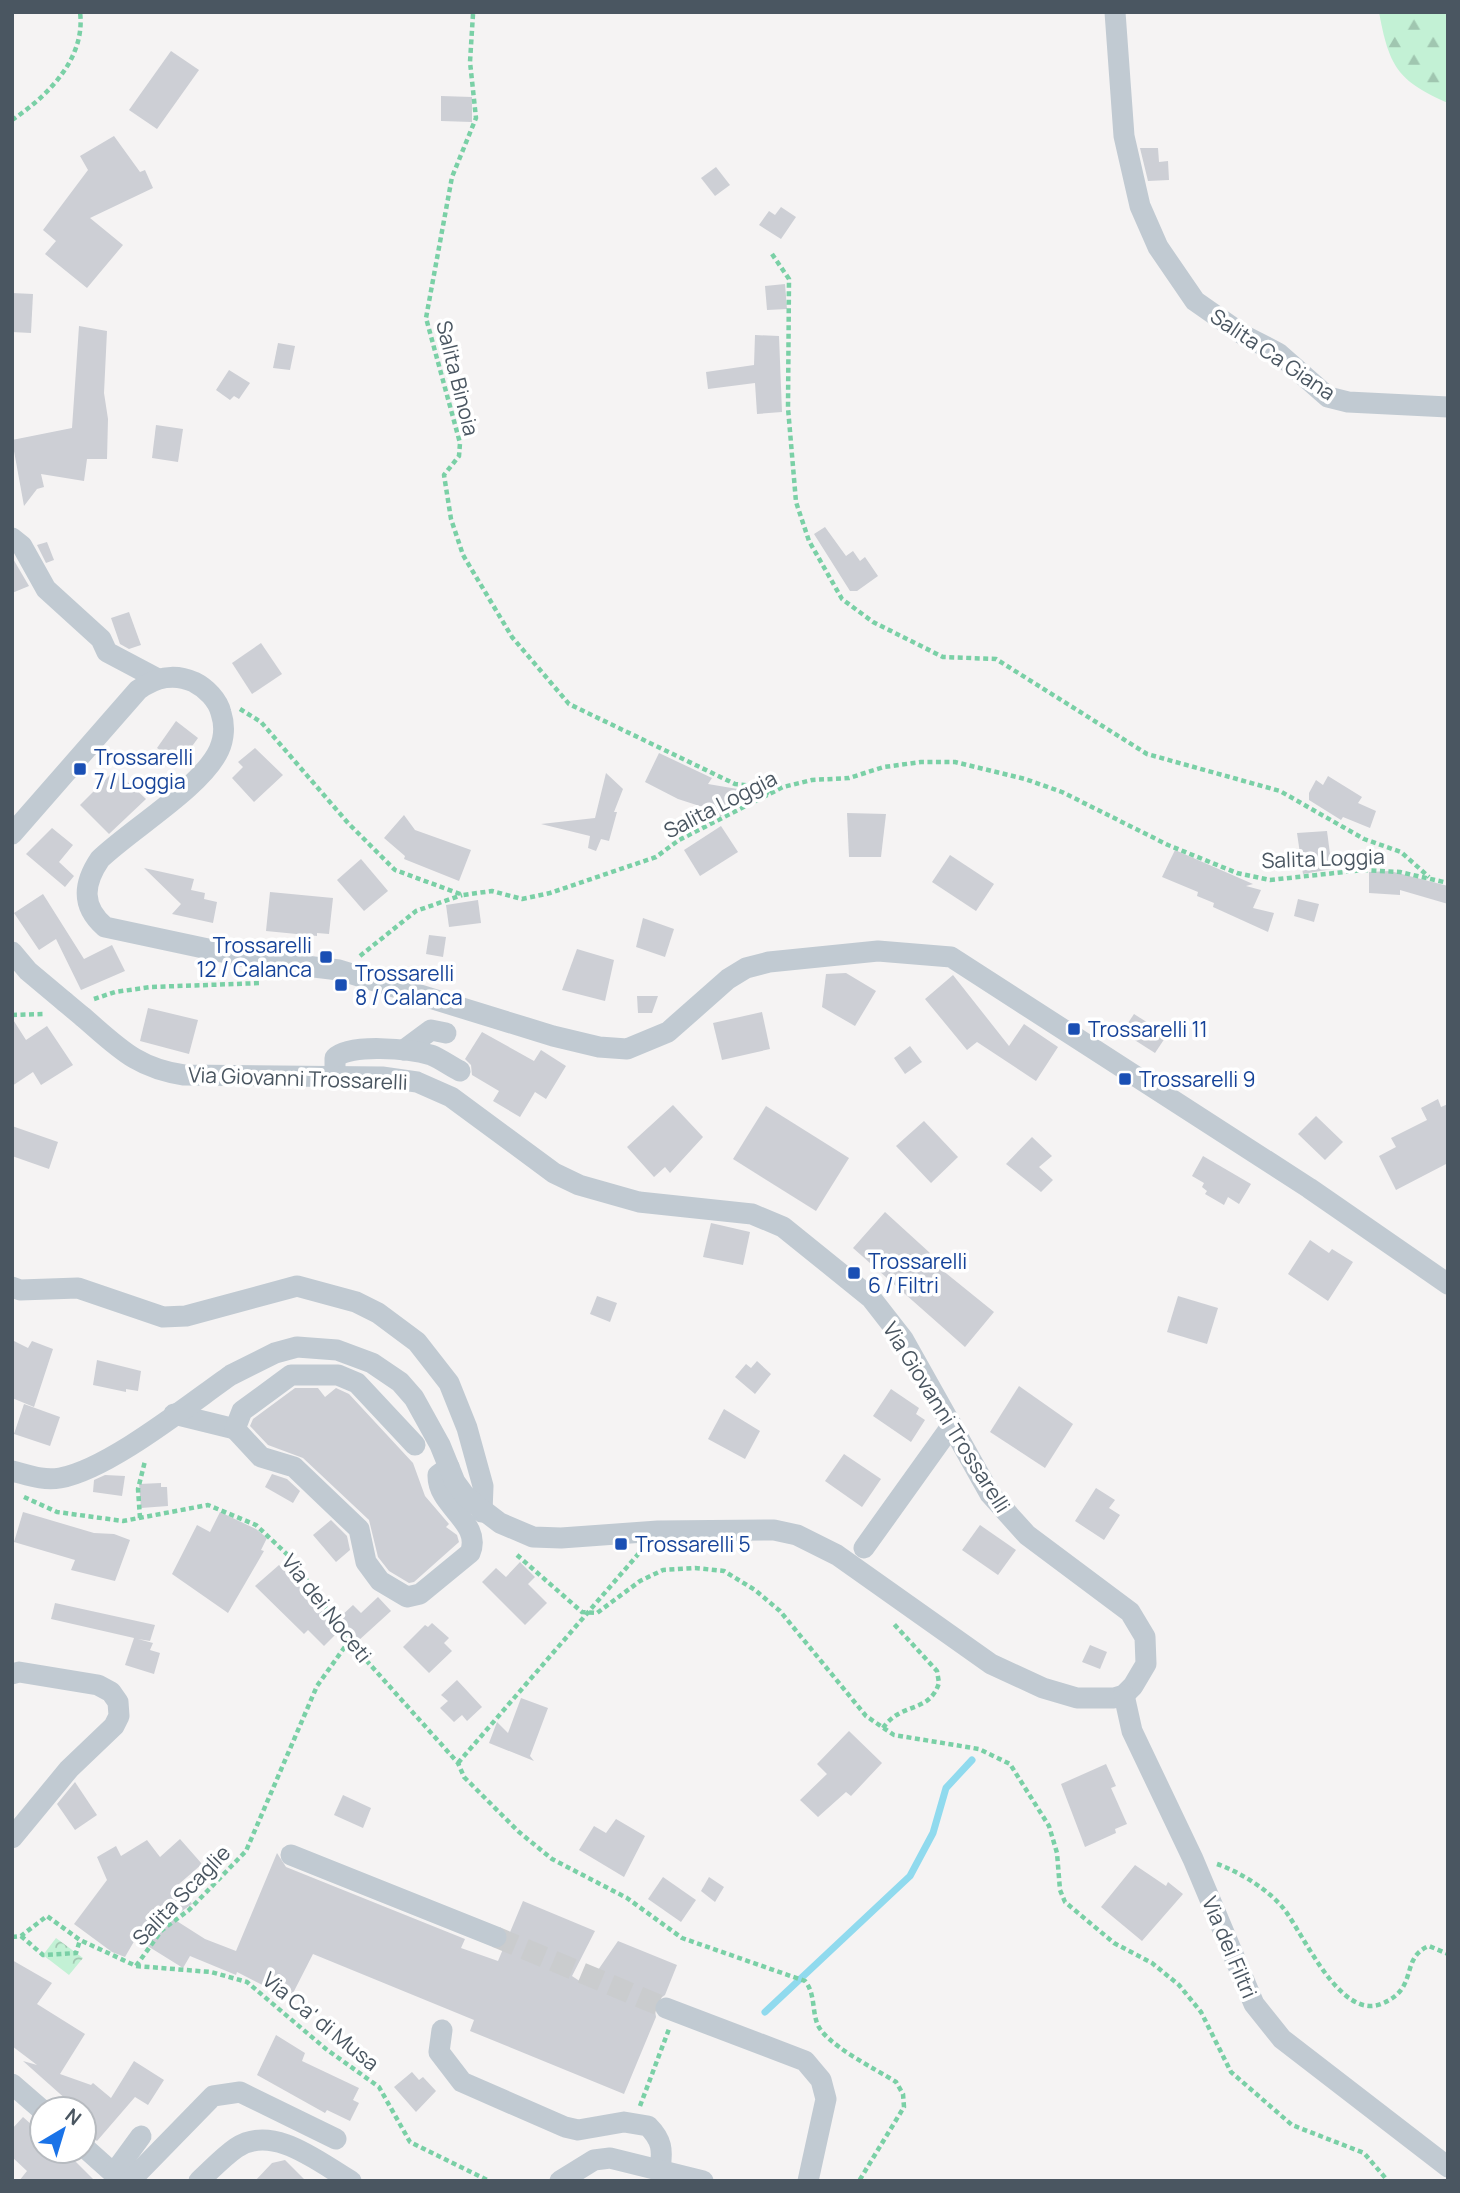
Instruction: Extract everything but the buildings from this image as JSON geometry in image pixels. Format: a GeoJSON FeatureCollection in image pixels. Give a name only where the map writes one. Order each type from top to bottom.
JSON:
{"type":"FeatureCollection","features":[{"type":"Feature","properties":{"kind":"street","name":"Salita Ca Giana"},"geometry":{"type":"LineString","coordinates":[[1115,12],[1124,136],[1140,206],[1158,247],[1195,301],[1245,336],[1278,353],[1328,397],[1348,402],[1448,407]]}},
{"type":"Feature","properties":{"kind":"street"},"geometry":{"type":"LineString","coordinates":[[12,538],[19,542],[46,589],[101,639],[107,652],[119,660],[145,669],[158,679]]}},
{"type":"Feature","properties":{"kind":"street"},"geometry":{"type":"LineString","coordinates":[[12,834],[138,690],[158,679],[176,677],[200,685],[218,703],[223,735],[220,747],[208,767],[111,848],[93,869],[86,899],[89,909],[104,927],[252,958],[339,970],[553,1036],[599,1047],[628,1049],[668,1032],[728,979],[746,968],[769,962],[878,951],[951,957],[1309,1188],[1448,1284]]}},
{"type":"Feature","properties":{"kind":"street","name":"Via Giovanni Trossarelli"},"geometry":{"type":"LineString","coordinates":[[12,952],[57,1008],[83,1017],[137,1062],[155,1070],[184,1075],[382,1077],[432,1087],[451,1097],[554,1173],[605,1194],[639,1202],[752,1214],[768,1219],[812,1249],[871,1298],[903,1339],[990,1494],[1010,1520],[1068,1567],[1116,1599],[1139,1622],[1145,1637],[1146,1664],[1141,1676],[1124,1695]]}},
{"type":"Feature","properties":{"kind":"street"},"geometry":{"type":"LineString","coordinates":[[404,1050],[431,1030],[446,1033]]}},
{"type":"Feature","properties":{"kind":"street"},"geometry":{"type":"LineString","coordinates":[[335,1076],[335,1058],[341,1052],[404,1050],[432,1056],[460,1071]]}},
{"type":"Feature","properties":{"kind":"street"},"geometry":{"type":"LineString","coordinates":[[12,1287],[20,1290],[78,1288],[163,1317],[196,1314],[297,1286],[355,1302],[378,1313],[417,1342],[449,1383],[467,1428],[483,1486],[482,1512]]}},
{"type":"Feature","properties":{"kind":"street"},"geometry":{"type":"LineString","coordinates":[[16,1472],[35,1478],[58,1478],[91,1469],[231,1375],[275,1353],[298,1347],[337,1350],[372,1363],[400,1382],[427,1419],[460,1491],[482,1512],[521,1533],[545,1538],[658,1531],[774,1530],[797,1535],[838,1555],[991,1664],[1020,1679],[1077,1698],[1103,1699],[1124,1695]]}},
{"type":"Feature","properties":{"kind":"street"},"geometry":{"type":"LineString","coordinates":[[235,1429],[242,1411],[291,1375],[338,1376],[357,1383],[415,1445]]}},
{"type":"Feature","properties":{"kind":"street"},"geometry":{"type":"LineString","coordinates":[[174,1414],[235,1429],[261,1457],[294,1467],[359,1529],[366,1562],[380,1581],[407,1597],[420,1594],[470,1553],[475,1543],[474,1535],[446,1499],[437,1480],[438,1475],[449,1467]]}},
{"type":"Feature","properties":{"kind":"street"},"geometry":{"type":"LineString","coordinates":[[864,1548],[952,1425]]}},
{"type":"Feature","properties":{"kind":"street"},"geometry":{"type":"LineString","coordinates":[[12,1674],[19,1672],[98,1685],[111,1692],[118,1702],[119,1716],[114,1726],[69,1769],[12,1838]]}},
{"type":"Feature","properties":{"kind":"street","name":"Via dei Filtri"},"geometry":{"type":"LineString","coordinates":[[1124,1695],[1132,1731],[1193,1859],[1254,2004],[1282,2039],[1448,2167]]}},
{"type":"Feature","properties":{"kind":"street"},"geometry":{"type":"LineString","coordinates":[[291,1855],[495,1937]]}},
{"type":"Feature","properties":{"kind":"street"},"geometry":{"type":"LineString","coordinates":[[671,2010],[805,2061],[821,2080],[827,2099],[808,2181]]}},
{"type":"Feature","properties":{"kind":"street"},"geometry":{"type":"LineString","coordinates":[[442,2030],[439,2052],[463,2082],[579,2130],[624,2122],[648,2126],[660,2140],[663,2151],[660,2169]]}},
{"type":"Feature","properties":{"kind":"street"},"geometry":{"type":"LineString","coordinates":[[12,2084],[28,2098]]}},
{"type":"Feature","properties":{"kind":"street"},"geometry":{"type":"LineString","coordinates":[[122,2178],[213,2096],[240,2091],[336,2140]]}},
{"type":"Feature","properties":{"kind":"street"},"geometry":{"type":"LineString","coordinates":[[122,2178],[141,2136]]}},
{"type":"Feature","properties":{"kind":"street"},"geometry":{"type":"LineString","coordinates":[[199,2181],[237,2147],[257,2140],[283,2143],[351,2181]]}},
{"type":"Feature","properties":{"kind":"street"},"geometry":{"type":"LineString","coordinates":[[98,2158],[122,2178]]}},
{"type":"Feature","properties":{"kind":"street"},"geometry":{"type":"LineString","coordinates":[[560,2181],[586,2164],[610,2158],[703,2181]]}},
{"type":"Feature","properties":{"kind":"street"},"geometry":{"type":"LineString","coordinates":[[316,2161],[317,2167],[333,2181]]}},
{"type":"Feature","properties":{"kind":"path"},"geometry":{"type":"LineString","coordinates":[[12,120],[60,77],[79,44],[80,12]]}},
{"type":"Feature","properties":{"kind":"path","name":"Salita Binoia"},"geometry":{"type":"LineString","coordinates":[[473,13],[470,62],[477,118],[452,177],[426,318],[460,443],[459,456],[444,475],[444,482],[451,519],[463,555],[498,617],[569,704],[735,784],[754,786],[769,794]]}},
{"type":"Feature","properties":{"kind":"path"},"geometry":{"type":"LineString","coordinates":[[772,254],[789,279],[788,408],[796,502],[809,541],[842,599],[873,622],[943,657],[996,659],[1147,754],[1280,791],[1364,839],[1402,852],[1429,878]]}},
{"type":"Feature","properties":{"kind":"path","name":"Salita Loggia"},"geometry":{"type":"LineString","coordinates":[[234,716],[236,711],[244,710],[261,722],[356,832],[395,870],[463,895],[492,891],[522,899],[632,867],[769,794],[802,782],[849,778],[884,767],[920,762],[955,762],[1025,779],[1062,792],[1168,845],[1237,873],[1270,880],[1363,870],[1448,883]]}},
{"type":"Feature","properties":{"kind":"path"},"geometry":{"type":"LineString","coordinates":[[12,1015],[57,1008]]}},
{"type":"Feature","properties":{"kind":"path"},"geometry":{"type":"LineString","coordinates":[[141,1518],[138,1489],[152,1429]]}},
{"type":"Feature","properties":{"kind":"path","name":"Via dei Noceti"},"geometry":{"type":"LineString","coordinates":[[20,1495],[57,1512],[123,1521],[208,1505],[257,1525],[292,1559],[349,1641],[458,1763],[464,1777],[519,1832],[552,1859],[627,1898],[682,1938],[806,1981],[810,1987],[817,2025],[826,2038],[896,2082],[903,2094],[904,2107],[859,2181]]}},
{"type":"Feature","properties":{"kind":"path"},"geometry":{"type":"LineString","coordinates":[[458,1763],[658,1531]]}},
{"type":"Feature","properties":{"kind":"path"},"geometry":{"type":"LineString","coordinates":[[515,1553],[582,1612],[588,1614],[597,1614],[640,1581],[663,1570],[695,1568],[724,1571],[755,1590],[780,1611],[866,1716],[883,1728],[894,1735],[979,1749],[1010,1764],[1049,1826],[1057,1853],[1060,1890],[1065,1902],[1114,1943],[1152,1963],[1179,1985],[1201,2012],[1231,2072],[1292,2125],[1364,2153],[1388,2181]]}},
{"type":"Feature","properties":{"kind":"path"},"geometry":{"type":"LineString","coordinates":[[883,1728],[899,1711],[929,1700],[937,1688],[939,1677],[924,1656],[886,1618]]}},
{"type":"Feature","properties":{"kind":"path","name":"Salita Scaglie"},"geometry":{"type":"LineString","coordinates":[[12,1937],[21,1936],[47,1916],[80,1940],[136,1966],[162,1930],[189,1910],[246,1851],[317,1686],[349,1641]]}},
{"type":"Feature","properties":{"kind":"path"},"geometry":{"type":"LineString","coordinates":[[1193,1859],[1223,1866],[1266,1892],[1283,1907],[1336,1986],[1362,2007],[1372,2007],[1395,1997],[1407,1985],[1411,1961],[1422,1949],[1429,1946],[1448,1954]]}},
{"type":"Feature","properties":{"kind":"path"},"geometry":{"type":"LineString","coordinates":[[21,1936],[43,1955],[76,1953],[80,1940]]}},
{"type":"Feature","properties":{"kind":"path","name":"Via Ca' di Musa"},"geometry":{"type":"LineString","coordinates":[[136,1966],[212,1972],[247,1982],[326,2049],[379,2087],[410,2142],[489,2181]]}},
{"type":"Feature","properties":{"kind":"path"},"geometry":{"type":"LineString","coordinates":[[648,2113],[639,2108],[671,2010]]}},
{"type":"Feature","properties":{"kind":"green space"},"geometry":{"type":"Polygon","coordinates":[[[1379,12],[1448,12],[1448,103],[1417,87],[1398,70],[1387,46],[1379,12]]]}},
{"type":"Feature","properties":{"kind":"green space"},"geometry":{"type":"Polygon","coordinates":[[[56,1938],[83,1958],[69,1975],[43,1955],[56,1938]]]}},
{"type":"Feature","properties":{"kind":"waterway"},"geometry":{"type":"LineString","coordinates":[[765,2012],[910,1876],[933,1833],[946,1788],[972,1760]]}},
{"type":"Feature","properties":{"kind":"tunnel"},"geometry":{"type":"LineString","coordinates":[[496,1937],[666,2008]]}},
{"type":"Feature","properties":{"kind":"place","name":"Trossarelli 7 / Loggia"},"geometry":{"type":"Point","coordinates":[80,769]}},
{"type":"Feature","properties":{"kind":"place","name":"Trossarelli 12 / Calanca"},"geometry":{"type":"Point","coordinates":[326,957]}},
{"type":"Feature","properties":{"kind":"place","name":"Trossarelli 8 / Calanca"},"geometry":{"type":"Point","coordinates":[341,985]}},
{"type":"Feature","properties":{"kind":"place","name":"Trossarelli 11"},"geometry":{"type":"Point","coordinates":[1074,1029]}},
{"type":"Feature","properties":{"kind":"place","name":"Trossarelli 9"},"geometry":{"type":"Point","coordinates":[1125,1079]}},
{"type":"Feature","properties":{"kind":"place","name":"Trossarelli 6 / Filtri"},"geometry":{"type":"Point","coordinates":[854,1273]}},
{"type":"Feature","properties":{"kind":"place","name":"Trossarelli 5"},"geometry":{"type":"Point","coordinates":[621,1544]}}]}
